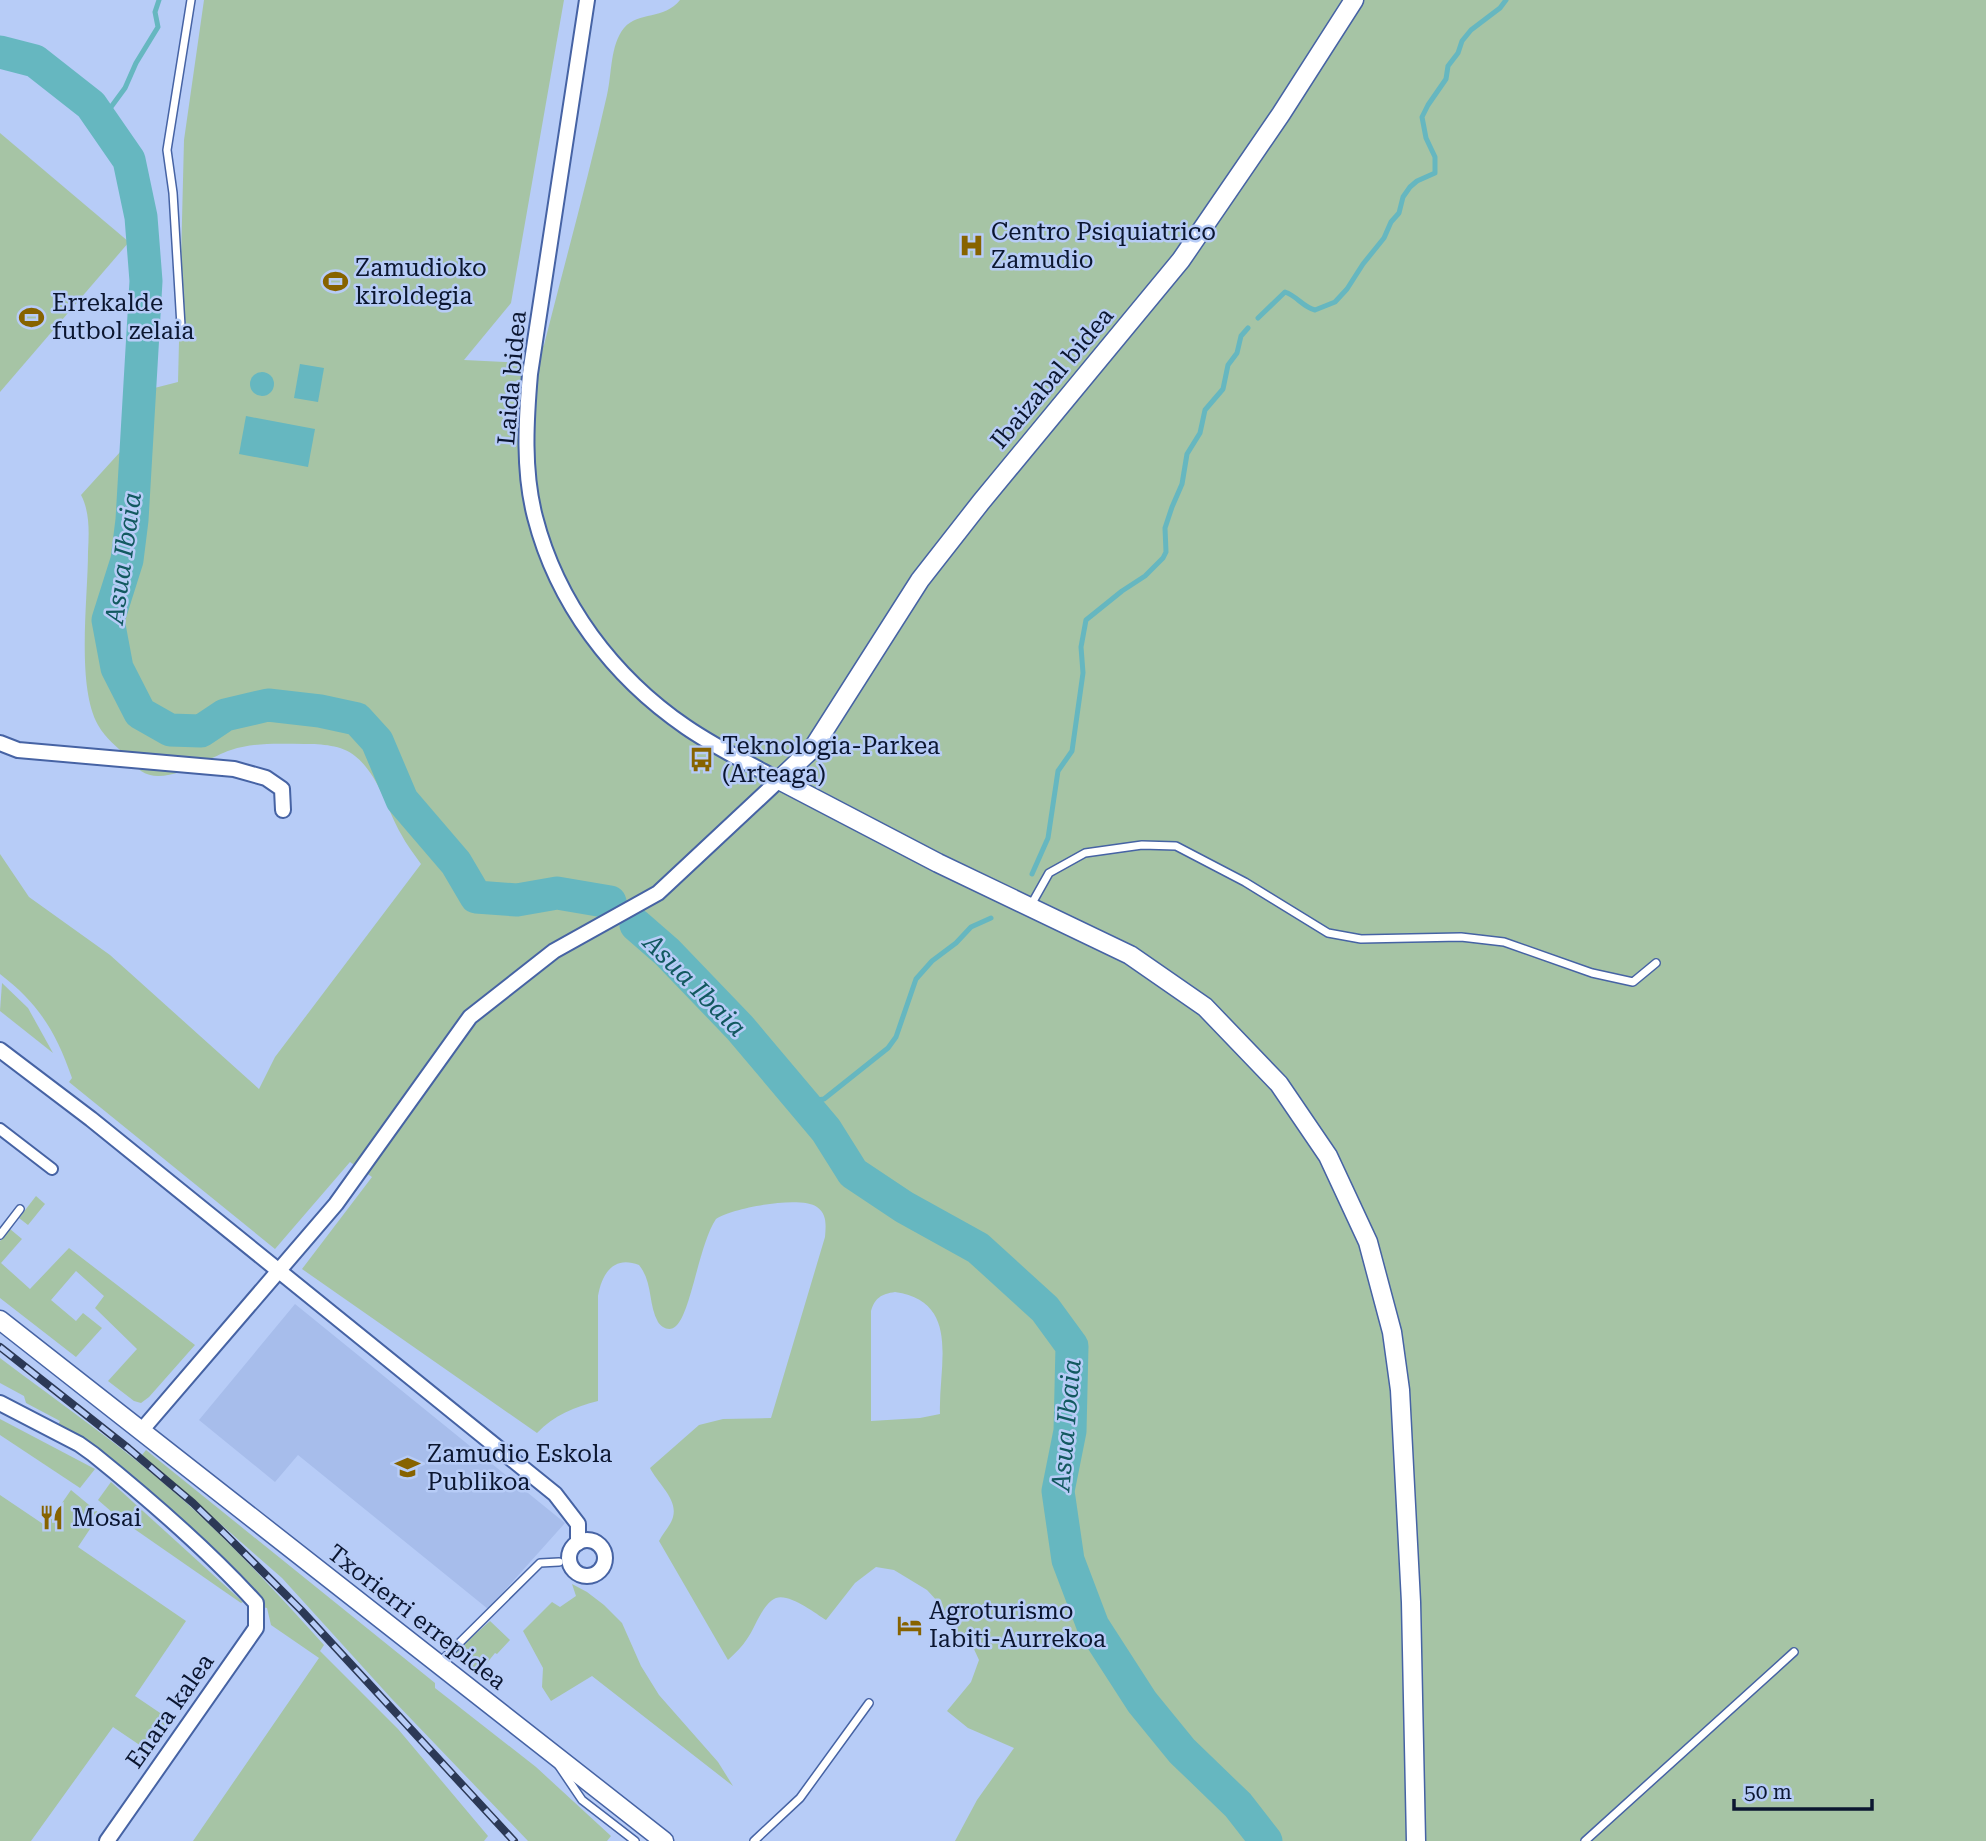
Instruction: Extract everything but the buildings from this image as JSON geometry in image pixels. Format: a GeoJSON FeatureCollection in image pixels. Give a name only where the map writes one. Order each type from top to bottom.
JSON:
{"type":"FeatureCollection","features":[{"type":"Feature","properties":{"kind":"street","name":"Laida bidea"},"geometry":{"type":"LineString","coordinates":[[587,0],[530,374],[526,417],[528,473],[534,514],[547,555],[563,592],[596,644],[627,679],[686,727],[779,780]]}},
{"type":"Feature","properties":{"kind":"street","name":"Ibaizabal bidea"},"geometry":{"type":"LineString","coordinates":[[779,780],[813,748],[920,580],[1009,467],[1181,260],[1281,114],[1354,0]]}},
{"type":"Feature","properties":{"kind":"street"},"geometry":{"type":"LineString","coordinates":[[0,743],[18,750],[234,769],[266,778],[282,789],[283,810]]}},
{"type":"Feature","properties":{"kind":"street"},"geometry":{"type":"LineString","coordinates":[[141,1431],[337,1204],[470,1017],[554,951],[657,893],[779,780],[938,863],[1130,955],[1205,1007],[1279,1084],[1328,1156],[1368,1242],[1392,1332],[1400,1390],[1410,1602],[1416,1841]]}},
{"type":"Feature","properties":{"kind":"street"},"geometry":{"type":"LineString","coordinates":[[0,1050],[91,1119],[555,1494],[578,1524],[578,1543]]}},
{"type":"Feature","properties":{"kind":"street"},"geometry":{"type":"LineString","coordinates":[[0,1129],[52,1168]]}},
{"type":"Feature","properties":{"kind":"street","name":"Txorierri errepidea"},"geometry":{"type":"LineString","coordinates":[[0,1320],[664,1841]]}},
{"type":"Feature","properties":{"kind":"street","name":"Enara kalea"},"geometry":{"type":"LineString","coordinates":[[0,1403],[93,1454],[199,1546],[256,1603],[257,1628],[107,1841]]}},
{"type":"Feature","properties":{"kind":"lane"},"geometry":{"type":"LineString","coordinates":[[181,326],[173,193],[167,150],[191,0]]}},
{"type":"Feature","properties":{"kind":"lane"},"geometry":{"type":"LineString","coordinates":[[1030,906],[1049,873],[1085,853],[1142,845],[1176,846],[1245,882],[1328,933],[1361,939],[1461,937],[1504,942],[1592,973],[1633,982],[1656,963]]}},
{"type":"Feature","properties":{"kind":"lane"},"geometry":{"type":"LineString","coordinates":[[0,1235],[20,1209]]}},
{"type":"Feature","properties":{"kind":"lane"},"geometry":{"type":"LineString","coordinates":[[438,1664],[540,1563],[559,1562]]}},
{"type":"Feature","properties":{"kind":"lane"},"geometry":{"type":"LineString","coordinates":[[1585,1841],[1794,1652]]}},
{"type":"Feature","properties":{"kind":"lane"},"geometry":{"type":"LineString","coordinates":[[754,1841],[800,1798],[869,1703]]}},
{"type":"Feature","properties":{"kind":"lane"},"geometry":{"type":"LineString","coordinates":[[553,1755],[582,1800],[635,1841]]}},
{"type":"Feature","properties":{"kind":"lane"},"geometry":{"type":"LineString","coordinates":[[619,1841],[626,1834]]}},
{"type":"Feature","properties":{"kind":"shaded area"},"geometry":{"type":"Polygon","coordinates":[[[204,0],[564,0],[511,303],[464,360],[526,363],[544,345],[600,126],[619,35],[630,23],[667,10],[680,0],[1986,0],[1986,1841],[955,1841],[977,1800],[1014,1748],[968,1728],[947,1711],[971,1682],[979,1660],[973,1647],[949,1628],[939,1603],[927,1590],[894,1570],[876,1567],[855,1583],[826,1620],[795,1601],[776,1598],[767,1605],[745,1642],[728,1660],[659,1541],[672,1520],[674,1510],[670,1498],[650,1468],[699,1425],[723,1419],[771,1418],[825,1237],[824,1216],[817,1207],[796,1202],[766,1204],[716,1219],[705,1244],[686,1307],[681,1319],[671,1329],[658,1322],[646,1279],[639,1265],[623,1262],[611,1268],[606,1273],[598,1296],[598,1401],[565,1412],[537,1433],[302,1269],[372,1177],[350,1162],[275,1249],[69,1082],[72,1078],[66,1062],[45,1020],[25,996],[0,974],[0,854],[29,897],[110,955],[259,1089],[275,1057],[421,864],[403,838],[370,772],[363,763],[344,749],[311,744],[249,746],[231,750],[174,774],[151,775],[141,771],[108,738],[98,725],[91,708],[85,665],[89,537],[86,508],[81,495],[121,451],[127,429],[131,394],[178,382],[184,140],[204,0]],[[895,1292],[882,1295],[871,1311],[871,1421],[940,1414],[942,1339],[938,1322],[930,1309],[916,1298],[895,1292]]]}},
{"type":"Feature","properties":{"kind":"shaded area","name":"Errekalde futbol zelaia"},"geometry":{"type":"Polygon","coordinates":[[[0,133],[129,242],[0,392],[0,133]]]}},
{"type":"Feature","properties":{"kind":"shaded area"},"geometry":{"type":"Polygon","coordinates":[[[300,364],[324,368],[318,402],[294,398],[300,364]]]}},
{"type":"Feature","properties":{"kind":"shaded area"},"geometry":{"type":"Polygon","coordinates":[[[262,372],[271,375],[274,384],[271,393],[262,396],[253,393],[250,384],[253,375],[262,372]]]}},
{"type":"Feature","properties":{"kind":"shaded area"},"geometry":{"type":"Polygon","coordinates":[[[246,416],[315,429],[308,467],[239,454],[246,416]]]}},
{"type":"Feature","properties":{"kind":"shaded area"},"geometry":{"type":"Polygon","coordinates":[[[2,983],[28,1008],[53,1053],[0,1011],[2,983]]]}},
{"type":"Feature","properties":{"kind":"shaded area"},"geometry":{"type":"Polygon","coordinates":[[[36,1196],[45,1204],[28,1225],[19,1218],[36,1196]]]}},
{"type":"Feature","properties":{"kind":"shaded area"},"geometry":{"type":"Polygon","coordinates":[[[10,1229],[22,1239],[1,1263],[30,1289],[69,1248],[195,1345],[149,1397],[141,1403],[134,1401],[108,1381],[137,1349],[95,1308],[104,1296],[76,1271],[51,1300],[76,1321],[83,1313],[102,1328],[76,1357],[0,1298],[0,1241],[10,1229]]]}},
{"type":"Feature","properties":{"kind":"shaded area","name":"Zamudio Eskola Publikoa"},"geometry":{"type":"Polygon","coordinates":[[[295,1304],[565,1523],[488,1609],[298,1455],[275,1482],[199,1420],[295,1304]]]}},
{"type":"Feature","properties":{"kind":"shaded area"},"geometry":{"type":"Polygon","coordinates":[[[0,1358],[138,1462],[182,1499],[237,1552],[324,1645],[320,1651],[398,1729],[488,1836],[484,1841],[193,1841],[319,1658],[271,1625],[267,1608],[262,1607],[57,1427],[60,1421],[26,1403],[24,1396],[0,1383],[0,1358]]]}},
{"type":"Feature","properties":{"kind":"shaded area"},"geometry":{"type":"Polygon","coordinates":[[[0,1419],[95,1469],[80,1488],[0,1435],[0,1419]]]}},
{"type":"Feature","properties":{"kind":"shaded area"},"geometry":{"type":"Polygon","coordinates":[[[146,1450],[435,1683],[435,1688],[536,1767],[611,1836],[607,1841],[528,1841],[391,1698],[282,1578],[142,1455],[146,1450]]]}},
{"type":"Feature","properties":{"kind":"shaded area"},"geometry":{"type":"Polygon","coordinates":[[[111,1482],[243,1602],[120,1519],[98,1500],[111,1482]]]}},
{"type":"Feature","properties":{"kind":"shaded area"},"geometry":{"type":"Polygon","coordinates":[[[71,1490],[100,1514],[78,1547],[186,1621],[135,1696],[169,1719],[147,1750],[113,1727],[31,1841],[0,1841],[0,1495],[46,1526],[71,1490]]]}},
{"type":"Feature","properties":{"kind":"shaded area"},"geometry":{"type":"Polygon","coordinates":[[[572,1584],[604,1605],[622,1623],[641,1666],[659,1695],[718,1762],[733,1786],[592,1676],[551,1701],[542,1687],[543,1668],[523,1631],[552,1602],[560,1607],[576,1596],[572,1584]]]}},
{"type":"Feature","properties":{"kind":"shaded area"},"geometry":{"type":"Polygon","coordinates":[[[490,1621],[510,1640],[478,1674],[454,1653],[490,1621]]]}},
{"type":"Feature","properties":{"kind":"waterway"},"geometry":{"type":"LineString","coordinates":[[91,105],[111,107],[125,88],[136,63],[158,27],[155,12],[159,0]]}},
{"type":"Feature","properties":{"kind":"waterway"},"geometry":{"type":"LineString","coordinates":[[1258,318],[1285,292],[1315,310],[1335,302],[1347,289],[1384,238],[1410,187],[1435,173],[1435,157],[1426,138],[1422,117],[1446,79],[1448,66],[1458,53],[1462,41],[1506,0]]}},
{"type":"Feature","properties":{"kind":"waterway","name":"Asua Ibaia"},"geometry":{"type":"LineString","coordinates":[[0,52],[35,61],[91,105],[129,160],[141,217],[146,281],[132,520],[127,560],[108,620],[117,668],[140,713],[170,730],[201,731],[225,715],[268,705],[320,711],[357,719],[377,741],[402,800],[456,863],[476,897],[517,900],[557,893],[610,902]]}},
{"type":"Feature","properties":{"kind":"waterway"},"geometry":{"type":"LineString","coordinates":[[1032,874],[1048,838],[1058,771],[1072,751],[1083,673],[1081,647],[1086,620],[1145,576],[1163,558],[1166,552],[1165,528],[1182,484],[1187,454],[1200,433],[1205,410],[1223,389],[1228,365],[1237,353],[1241,336],[1248,328]]}},
{"type":"Feature","properties":{"kind":"waterway"},"geometry":{"type":"LineString","coordinates":[[797,1098],[824,1099],[888,1048],[896,1037],[916,979],[971,927],[991,918]]}},
{"type":"Feature","properties":{"kind":"waterway","name":"Asua Ibaia"},"geometry":{"type":"LineString","coordinates":[[636,925],[667,952],[740,1028],[826,1130],[853,1173],[904,1207],[978,1248],[1045,1309],[1072,1346],[1070,1431],[1058,1491],[1068,1560],[1093,1626],[1142,1702],[1182,1751],[1238,1805],[1266,1841]]}},
{"type":"Feature","properties":{"kind":"railway"},"geometry":{"type":"LineString","coordinates":[[0,1347],[193,1503],[301,1610],[514,1841]]}},
{"type":"Feature","properties":{"kind":"place","name":"Centro Psiquiatrico Zamudio"},"geometry":{"type":"Point","coordinates":[971,246]}},
{"type":"Feature","properties":{"kind":"place","name":"Zamudioko kiroldegia"},"geometry":{"type":"Point","coordinates":[335,282]}},
{"type":"Feature","properties":{"kind":"place","name":"Errekalde futbol zelaia"},"geometry":{"type":"Point","coordinates":[32,317]}},
{"type":"Feature","properties":{"kind":"place","name":"Teknologia-Parkea (Arteaga)"},"geometry":{"type":"Point","coordinates":[702,760]}},
{"type":"Feature","properties":{"kind":"place","name":"Zamudio Eskola Publikoa"},"geometry":{"type":"Point","coordinates":[407,1468]}},
{"type":"Feature","properties":{"kind":"place","name":"Mosai"},"geometry":{"type":"Point","coordinates":[52,1518]}},
{"type":"Feature","properties":{"kind":"place","name":"Agroturismo Iabiti-Aurrekoa"},"geometry":{"type":"Point","coordinates":[909,1625]}}]}
